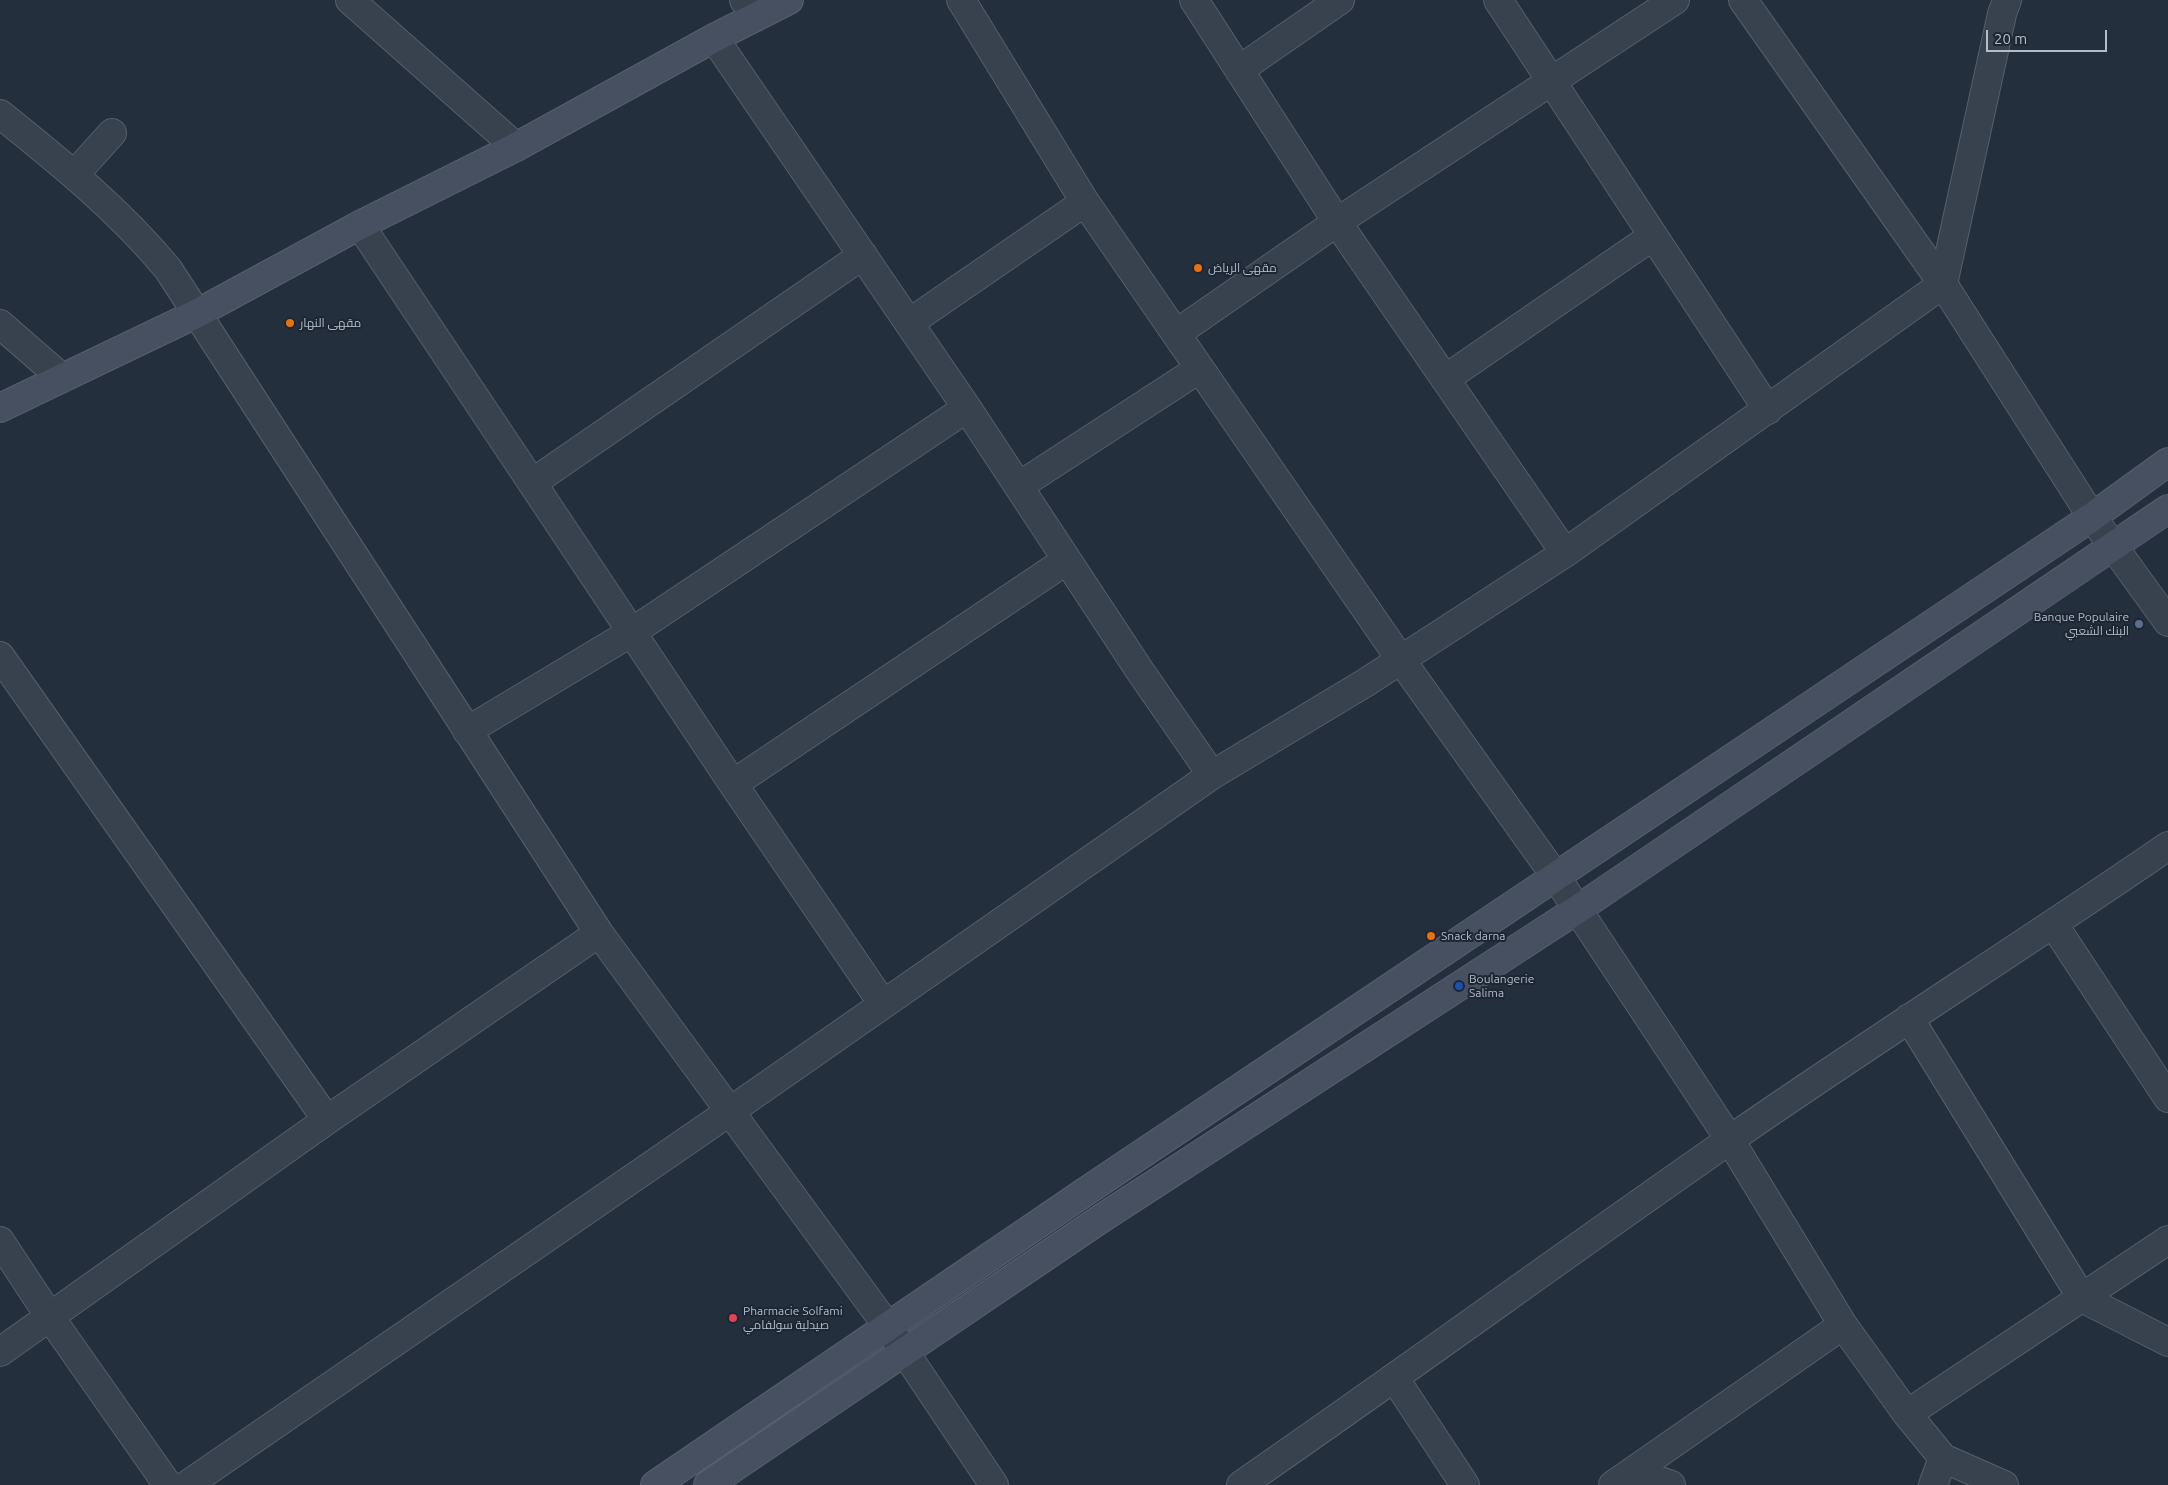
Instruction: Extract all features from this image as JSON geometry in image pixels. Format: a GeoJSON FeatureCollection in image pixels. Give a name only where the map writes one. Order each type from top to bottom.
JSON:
{"type":"FeatureCollection","features":[{"type":"Feature","properties":{"kind":"street"},"geometry":{"type":"LineString","coordinates":[[350,0],[516,146]]}},
{"type":"Feature","properties":{"kind":"street"},"geometry":{"type":"LineString","coordinates":[[0,408],[196,314],[360,225],[516,146],[714,38],[752,7],[789,0]]}},
{"type":"Feature","properties":{"kind":"street"},"geometry":{"type":"LineString","coordinates":[[961,0],[1085,202],[1401,660],[1578,909],[1730,1140],[1843,1325],[1907,1414],[1942,1458],[2004,1485]]}},
{"type":"Feature","properties":{"kind":"street"},"geometry":{"type":"LineString","coordinates":[[1194,0],[1337,222],[1565,553]]}},
{"type":"Feature","properties":{"kind":"street"},"geometry":{"type":"LineString","coordinates":[[1239,70],[1340,0]]}},
{"type":"Feature","properties":{"kind":"street"},"geometry":{"type":"LineString","coordinates":[[1498,0],[1768,410]]}},
{"type":"Feature","properties":{"kind":"street"},"geometry":{"type":"LineString","coordinates":[[1177,333],[1337,222],[1675,0]]}},
{"type":"Feature","properties":{"kind":"street"},"geometry":{"type":"LineString","coordinates":[[1743,0],[1943,284],[2092,517],[2168,622]]}},
{"type":"Feature","properties":{"kind":"street"},"geometry":{"type":"LineString","coordinates":[[187,1485],[729,1112],[1212,775],[1401,660],[1565,553],[1943,284],[2002,14],[2008,0]]}},
{"type":"Feature","properties":{"kind":"street"},"geometry":{"type":"LineString","coordinates":[[714,38],[968,408],[1212,775]]}},
{"type":"Feature","properties":{"kind":"street"},"geometry":{"type":"LineString","coordinates":[[0,114],[75,174],[151,248],[168,269],[599,933],[888,1327],[994,1485]]}},
{"type":"Feature","properties":{"kind":"street"},"geometry":{"type":"LineString","coordinates":[[75,174],[112,133]]}},
{"type":"Feature","properties":{"kind":"street"},"geometry":{"type":"LineString","coordinates":[[909,322],[1085,202]]}},
{"type":"Feature","properties":{"kind":"street"},"geometry":{"type":"LineString","coordinates":[[360,225],[733,784],[883,1004]]}},
{"type":"Feature","properties":{"kind":"street"},"geometry":{"type":"LineString","coordinates":[[1445,379],[1653,236]]}},
{"type":"Feature","properties":{"kind":"street"},"geometry":{"type":"LineString","coordinates":[[532,483],[863,255]]}},
{"type":"Feature","properties":{"kind":"street"},"geometry":{"type":"LineString","coordinates":[[0,324],[62,378]]}},
{"type":"Feature","properties":{"kind":"street"},"geometry":{"type":"LineString","coordinates":[[1019,486],[1199,368]]}},
{"type":"Feature","properties":{"kind":"street"},"geometry":{"type":"LineString","coordinates":[[467,731],[632,632],[968,408]]}},
{"type":"Feature","properties":{"kind":"street"},"geometry":{"type":"LineString","coordinates":[[655,1485],[1093,1187],[2092,517],[2168,462]]}},
{"type":"Feature","properties":{"kind":"street"},"geometry":{"type":"LineString","coordinates":[[708,1485],[1102,1218],[1578,909],[2115,547],[2168,509]]}},
{"type":"Feature","properties":{"kind":"street"},"geometry":{"type":"LineString","coordinates":[[733,784],[1068,560]]}},
{"type":"Feature","properties":{"kind":"street"},"geometry":{"type":"LineString","coordinates":[[0,656],[327,1120]]}},
{"type":"Feature","properties":{"kind":"street"},"geometry":{"type":"LineString","coordinates":[[1241,1485],[1395,1379],[1730,1140],[1909,1018],[2054,924],[2168,846]]}},
{"type":"Feature","properties":{"kind":"street"},"geometry":{"type":"LineString","coordinates":[[2054,924],[2168,1098]]}},
{"type":"Feature","properties":{"kind":"street"},"geometry":{"type":"LineString","coordinates":[[0,1352],[327,1120],[599,933]]}},
{"type":"Feature","properties":{"kind":"street"},"geometry":{"type":"LineString","coordinates":[[1909,1018],[2082,1298],[2168,1342]]}},
{"type":"Feature","properties":{"kind":"street"},"geometry":{"type":"LineString","coordinates":[[1907,1414],[2168,1240]]}},
{"type":"Feature","properties":{"kind":"street"},"geometry":{"type":"LineString","coordinates":[[0,1241],[50,1317],[168,1485]]}},
{"type":"Feature","properties":{"kind":"street"},"geometry":{"type":"LineString","coordinates":[[1623,1478],[1843,1325]]}},
{"type":"Feature","properties":{"kind":"street"},"geometry":{"type":"LineString","coordinates":[[1395,1379],[1465,1485]]}},
{"type":"Feature","properties":{"kind":"street"},"geometry":{"type":"LineString","coordinates":[[1933,1485],[1942,1458]]}},
{"type":"Feature","properties":{"kind":"street"},"geometry":{"type":"LineString","coordinates":[[1623,1478],[1671,1485]]}},
{"type":"Feature","properties":{"kind":"place","name":"مقهى الرياض"},"geometry":{"type":"Point","coordinates":[1198,268]}},
{"type":"Feature","properties":{"kind":"place","name":"مقهى النهار"},"geometry":{"type":"Point","coordinates":[290,323]}},
{"type":"Feature","properties":{"kind":"place","name":"Banque Populaire البنك الشعبي"},"geometry":{"type":"Point","coordinates":[2139,624]}},
{"type":"Feature","properties":{"kind":"place","name":"Snack darna"},"geometry":{"type":"Point","coordinates":[1431,936]}},
{"type":"Feature","properties":{"kind":"place","name":"Boulangerie Salima"},"geometry":{"type":"Point","coordinates":[1459,986]}},
{"type":"Feature","properties":{"kind":"place","name":"Pharmacie Solfami صيدلية سولفامي"},"geometry":{"type":"Point","coordinates":[733,1318]}}]}
